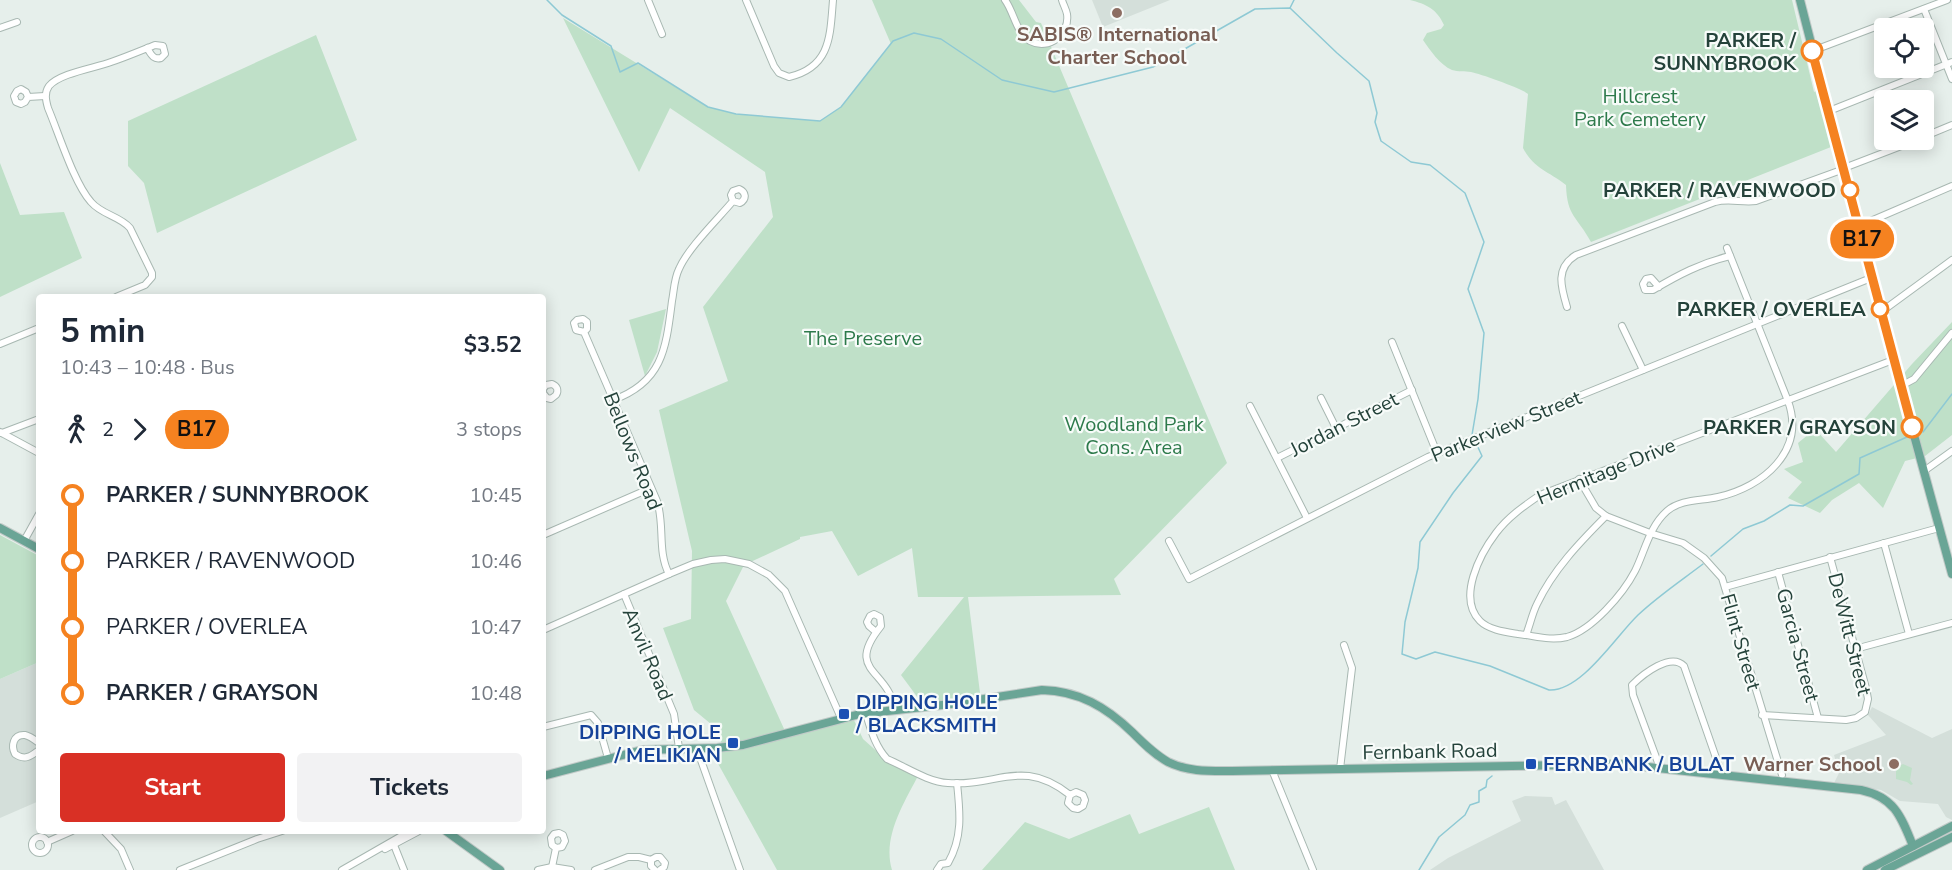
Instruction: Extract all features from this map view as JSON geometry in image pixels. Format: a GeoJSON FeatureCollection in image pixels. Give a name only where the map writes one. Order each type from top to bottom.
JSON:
{"type":"FeatureCollection","features":[{"type":"Feature","properties":{"kind":"main road"},"geometry":{"type":"LineString","coordinates":[[1800,0],[1871,278],[1939,528],[1950,559],[1952,574]]}},
{"type":"Feature","properties":{"kind":"main road"},"geometry":{"type":"LineString","coordinates":[[0,528],[36,547]]}},
{"type":"Feature","properties":{"kind":"main road","name":"Fernbank Road"},"geometry":{"type":"LineString","coordinates":[[546,775],[651,749],[717,748],[757,742],[841,718],[1042,690],[1056,690],[1077,695],[1097,704],[1120,721],[1158,756],[1180,767],[1205,771],[1620,764],[1660,768],[1876,793],[1895,808],[1913,846]]}},
{"type":"Feature","properties":{"kind":"main road"},"geometry":{"type":"LineString","coordinates":[[1867,870],[1952,826]]}},
{"type":"Feature","properties":{"kind":"main road"},"geometry":{"type":"LineString","coordinates":[[451,834],[500,870]]}},
{"type":"Feature","properties":{"kind":"main road"},"geometry":{"type":"LineString","coordinates":[[1885,870],[1952,837]]}},
{"type":"Feature","properties":{"kind":"street"},"geometry":{"type":"LineString","coordinates":[[648,0],[662,34]]}},
{"type":"Feature","properties":{"kind":"street"},"geometry":{"type":"LineString","coordinates":[[746,0],[774,66],[779,73],[789,77],[810,69],[820,61],[827,48],[833,0]]}},
{"type":"Feature","properties":{"kind":"street"},"geometry":{"type":"LineString","coordinates":[[1005,0],[1024,36],[1030,41],[1046,44],[1055,41],[1066,27],[1067,14],[1062,0]]}},
{"type":"Feature","properties":{"kind":"street"},"geometry":{"type":"LineString","coordinates":[[1812,51],[1947,0]]}},
{"type":"Feature","properties":{"kind":"street"},"geometry":{"type":"LineString","coordinates":[[1924,9],[1949,63],[1952,79]]}},
{"type":"Feature","properties":{"kind":"street"},"geometry":{"type":"LineString","coordinates":[[0,28],[16,22]]}},
{"type":"Feature","properties":{"kind":"street"},"geometry":{"type":"LineString","coordinates":[[123,294],[151,281],[152,273],[126,223],[97,208],[82,190],[45,96],[50,86],[63,77],[110,63],[147,48]]}},
{"type":"Feature","properties":{"kind":"street"},"geometry":{"type":"LineString","coordinates":[[1828,111],[1949,63]]}},
{"type":"Feature","properties":{"kind":"street"},"geometry":{"type":"LineString","coordinates":[[28,97],[45,96]]}},
{"type":"Feature","properties":{"kind":"street"},"geometry":{"type":"LineString","coordinates":[[1934,132],[1952,125]]}},
{"type":"Feature","properties":{"kind":"street"},"geometry":{"type":"LineString","coordinates":[[1567,307],[1560,276],[1567,262],[1576,255],[1715,202],[1728,199],[1756,201],[1892,150]]}},
{"type":"Feature","properties":{"kind":"street"},"geometry":{"type":"LineString","coordinates":[[1859,226],[1952,186]]}},
{"type":"Feature","properties":{"kind":"street"},"geometry":{"type":"LineString","coordinates":[[613,400],[642,386],[656,368],[666,342],[679,270],[688,254],[733,201]]}},
{"type":"Feature","properties":{"kind":"street","name":"Hermitage Drive"},"geometry":{"type":"LineString","coordinates":[[1727,248],[1788,401],[1793,421],[1793,435],[1782,458],[1751,485],[1717,497],[1677,505],[1662,516],[1650,533],[1634,572],[1611,602],[1586,628],[1570,636],[1555,639],[1502,631],[1481,622],[1472,606],[1474,576],[1497,532],[1517,511],[1540,495],[1579,479],[1788,401],[1893,360]]}},
{"type":"Feature","properties":{"kind":"street"},"geometry":{"type":"LineString","coordinates":[[1659,287],[1693,267],[1730,256]]}},
{"type":"Feature","properties":{"kind":"street"},"geometry":{"type":"LineString","coordinates":[[1881,312],[1952,260]]}},
{"type":"Feature","properties":{"kind":"street","name":"Parkerview Street"},"geometry":{"type":"LineString","coordinates":[[1169,541],[1189,579],[1437,453],[1871,278]]}},
{"type":"Feature","properties":{"kind":"street"},"geometry":{"type":"LineString","coordinates":[[1622,326],[1643,370]]}},
{"type":"Feature","properties":{"kind":"street"},"geometry":{"type":"LineString","coordinates":[[0,344],[36,329]]}},
{"type":"Feature","properties":{"kind":"street","name":"Bellows Road"},"geometry":{"type":"LineString","coordinates":[[584,332],[651,488],[660,514],[662,554],[669,574]]}},
{"type":"Feature","properties":{"kind":"street"},"geometry":{"type":"LineString","coordinates":[[1901,386],[1914,379],[1952,333]]}},
{"type":"Feature","properties":{"kind":"street"},"geometry":{"type":"LineString","coordinates":[[1392,342],[1437,453]]}},
{"type":"Feature","properties":{"kind":"street","name":"Jordan Street"},"geometry":{"type":"LineString","coordinates":[[1277,458],[1412,390]]}},
{"type":"Feature","properties":{"kind":"street"},"geometry":{"type":"LineString","coordinates":[[1321,398],[1336,428]]}},
{"type":"Feature","properties":{"kind":"street"},"geometry":{"type":"LineString","coordinates":[[1250,406],[1307,518]]}},
{"type":"Feature","properties":{"kind":"street"},"geometry":{"type":"LineString","coordinates":[[1,433],[36,420]]}},
{"type":"Feature","properties":{"kind":"street"},"geometry":{"type":"LineString","coordinates":[[1,433],[36,451]]}},
{"type":"Feature","properties":{"kind":"street"},"geometry":{"type":"LineString","coordinates":[[1924,471],[1952,451]]}},
{"type":"Feature","properties":{"kind":"street","name":"Flint Street"},"geometry":{"type":"LineString","coordinates":[[1579,479],[1596,508],[1606,516],[1683,543],[1711,564],[1725,587],[1782,775]]}},
{"type":"Feature","properties":{"kind":"street"},"geometry":{"type":"LineString","coordinates":[[546,534],[651,488]]}},
{"type":"Feature","properties":{"kind":"street"},"geometry":{"type":"LineString","coordinates":[[1526,635],[1537,604],[1552,577],[1582,540],[1606,516]]}},
{"type":"Feature","properties":{"kind":"street"},"geometry":{"type":"LineString","coordinates":[[24,541],[36,519]]}},
{"type":"Feature","properties":{"kind":"street"},"geometry":{"type":"LineString","coordinates":[[1725,587],[1939,528]]}},
{"type":"Feature","properties":{"kind":"street"},"geometry":{"type":"LineString","coordinates":[[1884,543],[1909,634]]}},
{"type":"Feature","properties":{"kind":"street","name":"DeWitt Street"},"geometry":{"type":"LineString","coordinates":[[1762,715],[1852,720],[1865,712],[1868,699],[1830,557]]}},
{"type":"Feature","properties":{"kind":"street"},"geometry":{"type":"LineString","coordinates":[[546,629],[693,564],[725,559],[749,564],[769,575],[785,591],[841,718]]}},
{"type":"Feature","properties":{"kind":"street","name":"Garcia Street"},"geometry":{"type":"LineString","coordinates":[[1778,572],[1818,718]]}},
{"type":"Feature","properties":{"kind":"street","name":"Anvil Road"},"geometry":{"type":"LineString","coordinates":[[624,594],[674,714],[679,748]]}},
{"type":"Feature","properties":{"kind":"street"},"geometry":{"type":"LineString","coordinates":[[1855,649],[1952,623]]}},
{"type":"Feature","properties":{"kind":"street"},"geometry":{"type":"LineString","coordinates":[[876,632],[866,648],[866,656],[868,664],[891,694],[895,710]]}},
{"type":"Feature","properties":{"kind":"street"},"geometry":{"type":"LineString","coordinates":[[1340,769],[1352,668],[1344,645]]}},
{"type":"Feature","properties":{"kind":"street"},"geometry":{"type":"LineString","coordinates":[[1660,768],[1633,695],[1632,685],[1657,667],[1674,660],[1684,666],[1722,775]]}},
{"type":"Feature","properties":{"kind":"street"},"geometry":{"type":"LineString","coordinates":[[866,714],[877,746],[887,759],[934,780],[957,783],[1030,776],[1050,782],[1070,795]]}},
{"type":"Feature","properties":{"kind":"street"},"geometry":{"type":"LineString","coordinates":[[546,726],[591,715],[598,723],[608,758]]}},
{"type":"Feature","properties":{"kind":"street"},"geometry":{"type":"LineString","coordinates":[[36,741],[21,735],[15,739],[12,747],[15,754],[22,758],[36,752]]}},
{"type":"Feature","properties":{"kind":"street"},"geometry":{"type":"LineString","coordinates":[[697,749],[740,870]]}},
{"type":"Feature","properties":{"kind":"street"},"geometry":{"type":"LineString","coordinates":[[1272,770],[1313,870]]}},
{"type":"Feature","properties":{"kind":"street"},"geometry":{"type":"LineString","coordinates":[[948,863],[957,844],[960,827],[957,783]]}},
{"type":"Feature","properties":{"kind":"street"},"geometry":{"type":"LineString","coordinates":[[47,842],[65,834]]}},
{"type":"Feature","properties":{"kind":"street"},"geometry":{"type":"LineString","coordinates":[[107,834],[121,849],[130,870]]}},
{"type":"Feature","properties":{"kind":"street"},"geometry":{"type":"LineString","coordinates":[[180,870],[273,834]]}},
{"type":"Feature","properties":{"kind":"street"},"geometry":{"type":"LineString","coordinates":[[342,870],[405,834]]}},
{"type":"Feature","properties":{"kind":"street"},"geometry":{"type":"LineString","coordinates":[[370,854],[394,845],[413,834]]}},
{"type":"Feature","properties":{"kind":"street"},"geometry":{"type":"LineString","coordinates":[[394,845],[404,870]]}},
{"type":"Feature","properties":{"kind":"street"},"geometry":{"type":"LineString","coordinates":[[552,867],[556,848]]}},
{"type":"Feature","properties":{"kind":"street"},"geometry":{"type":"LineString","coordinates":[[596,870],[628,857],[639,856],[651,860]]}},
{"type":"Feature","properties":{"kind":"street"},"geometry":{"type":"LineString","coordinates":[[651,860],[656,856],[663,859],[664,865],[660,870]]}},
{"type":"Feature","properties":{"kind":"street"},"geometry":{"type":"LineString","coordinates":[[651,860],[651,866],[655,870]]}},
{"type":"Feature","properties":{"kind":"street"},"geometry":{"type":"LineString","coordinates":[[938,870],[941,864],[948,863]]}},
{"type":"Feature","properties":{"kind":"street"},"geometry":{"type":"LineString","coordinates":[[948,863],[952,870]]}},
{"type":"Feature","properties":{"kind":"street"},"geometry":{"type":"LineString","coordinates":[[538,870],[552,867],[571,870]]}},
{"type":"Feature","properties":{"kind":"shaded area","name":"SABIS® International Charter School"},"geometry":{"type":"Polygon","coordinates":[[[1092,0],[1170,0],[1103,27],[1092,0]]]}},
{"type":"Feature","properties":{"kind":"shaded area"},"geometry":{"type":"Polygon","coordinates":[[[36,663],[36,802],[0,818],[0,679],[36,663]]]}},
{"type":"Feature","properties":{"kind":"shaded area","name":"Warner School"},"geometry":{"type":"Polygon","coordinates":[[[1872,707],[1932,738],[1952,729],[1952,820],[1946,817],[1938,804],[1900,801],[1881,790],[1834,783],[1839,773],[1834,755],[1886,735],[1868,715],[1872,707]]]}},
{"type":"Feature","properties":{"kind":"shaded area"},"geometry":{"type":"Polygon","coordinates":[[[1525,796],[1552,797],[1555,805],[1566,800],[1604,870],[1430,870],[1448,858],[1521,821],[1512,801],[1525,796]]]}},
{"type":"Feature","properties":{"kind":"green space"},"geometry":{"type":"Polygon","coordinates":[[[872,0],[1019,0],[1036,22],[1041,23],[1227,463],[1114,579],[1121,595],[968,597],[981,701],[924,706],[901,675],[964,597],[918,597],[912,548],[858,576],[832,531],[800,537],[744,565],[726,601],[785,731],[852,716],[863,739],[881,755],[919,774],[901,808],[892,833],[890,858],[892,870],[777,870],[711,751],[724,747],[711,724],[694,710],[663,628],[691,619],[692,551],[659,410],[728,381],[703,307],[773,217],[765,172],[670,108],[639,172],[563,18],[708,107],[736,114],[820,121],[841,107],[891,44],[872,0]]]}},
{"type":"Feature","properties":{"kind":"green space","name":"Hillcrest Park Cemetery"},"geometry":{"type":"Polygon","coordinates":[[[1410,0],[1792,0],[1814,92],[1816,91],[1831,147],[1591,242],[1568,204],[1566,185],[1532,161],[1523,148],[1528,94],[1492,79],[1471,72],[1452,70],[1443,65],[1423,40],[1427,33],[1441,29],[1444,25],[1441,19],[1430,8],[1410,0]]]}},
{"type":"Feature","properties":{"kind":"green space"},"geometry":{"type":"Polygon","coordinates":[[[316,35],[357,140],[157,233],[144,183],[128,166],[128,121],[316,35]]]}},
{"type":"Feature","properties":{"kind":"green space"},"geometry":{"type":"Polygon","coordinates":[[[0,163],[20,215],[64,212],[82,258],[0,297],[0,163]]]}},
{"type":"Feature","properties":{"kind":"green space"},"geometry":{"type":"Polygon","coordinates":[[[666,309],[657,352],[645,376],[629,320],[666,309]]]}},
{"type":"Feature","properties":{"kind":"green space"},"geometry":{"type":"Polygon","coordinates":[[[1952,322],[1952,435],[1925,456],[1905,461],[1883,508],[1859,483],[1832,500],[1820,513],[1788,498],[1802,482],[1784,469],[1803,462],[1798,443],[1815,429],[1836,452],[1912,364],[1952,322]]]}},
{"type":"Feature","properties":{"kind":"green space"},"geometry":{"type":"Polygon","coordinates":[[[0,535],[36,554],[36,663],[0,679],[0,535]]]}},
{"type":"Feature","properties":{"kind":"green space"},"geometry":{"type":"Polygon","coordinates":[[[1903,764],[1912,768],[1910,780],[1913,784],[1911,785],[1896,779],[1896,768],[1903,764]]]}},
{"type":"Feature","properties":{"kind":"green space"},"geometry":{"type":"Polygon","coordinates":[[[1209,807],[1235,870],[982,870],[1025,822],[1069,839],[1130,814],[1139,834],[1209,807]]]}},
{"type":"Feature","properties":{"kind":"waterway"},"geometry":{"type":"LineString","coordinates":[[547,0],[562,15],[611,46],[620,72],[638,63],[708,107],[736,114],[820,121],[841,107],[893,41],[914,33],[941,39],[1002,80],[1054,92],[1153,67],[1255,9],[1290,8],[1369,81],[1377,113],[1375,122],[1381,141],[1411,162],[1430,165],[1465,193],[1484,242],[1468,289],[1484,333],[1472,435]]}},
{"type":"Feature","properties":{"kind":"waterway"},"geometry":{"type":"LineString","coordinates":[[1290,8],[1294,0]]}},
{"type":"Feature","properties":{"kind":"waterway"},"geometry":{"type":"LineString","coordinates":[[1923,432],[1952,394]]}},
{"type":"Feature","properties":{"kind":"waterway"},"geometry":{"type":"LineString","coordinates":[[1711,556],[1743,529],[1764,521],[1790,505],[1803,506],[1859,474],[1860,458],[1907,437]]}},
{"type":"Feature","properties":{"kind":"waterway"},"geometry":{"type":"LineString","coordinates":[[1476,443],[1482,456],[1453,493],[1420,542],[1418,568],[1405,622],[1402,654],[1416,659],[1435,652],[1490,666],[1549,690],[1561,688],[1585,673],[1646,608],[1703,564]]}},
{"type":"Feature","properties":{"kind":"waterway"},"geometry":{"type":"LineString","coordinates":[[1419,870],[1439,837],[1465,815],[1470,805],[1479,802],[1479,791],[1486,787],[1487,780],[1492,776]]}},
{"type":"Feature","properties":{"kind":"bus line","name":"B17"},"geometry":{"type":"LineString","coordinates":[[1812,51],[1912,427]]}},
{"type":"Feature","properties":{"kind":"place","name":"SABIS® International Charter School"},"geometry":{"type":"Point","coordinates":[1117,13]}},
{"type":"Feature","properties":{"kind":"place","name":"PARKER / SUNNYBROOK"},"geometry":{"type":"Point","coordinates":[1812,51]}},
{"type":"Feature","properties":{"kind":"place","name":"PARKER / RAVENWOOD"},"geometry":{"type":"Point","coordinates":[1850,190]}},
{"type":"Feature","properties":{"kind":"place","name":"PARKER / OVERLEA"},"geometry":{"type":"Point","coordinates":[1880,309]}},
{"type":"Feature","properties":{"kind":"place","name":"PARKER / GRAYSON"},"geometry":{"type":"Point","coordinates":[1912,427]}},
{"type":"Feature","properties":{"kind":"place","name":"DIPPING HOLE / BLACKSMITH"},"geometry":{"type":"Point","coordinates":[844,714]}},
{"type":"Feature","properties":{"kind":"place","name":"DIPPING HOLE / MELIKIAN"},"geometry":{"type":"Point","coordinates":[733,743]}},
{"type":"Feature","properties":{"kind":"place","name":"FERNBANK / BULAT"},"geometry":{"type":"Point","coordinates":[1531,764]}},
{"type":"Feature","properties":{"kind":"place","name":"Warner School"},"geometry":{"type":"Point","coordinates":[1894,764]}},
{"type":"Feature","properties":{"kind":"park label","name":"The Preserve"},"geometry":{"type":"Point","coordinates":[863,338]}},
{"type":"Feature","properties":{"kind":"park label","name":"Woodland Park Cons. Area"},"geometry":{"type":"Point","coordinates":[1134,436]}}]}
